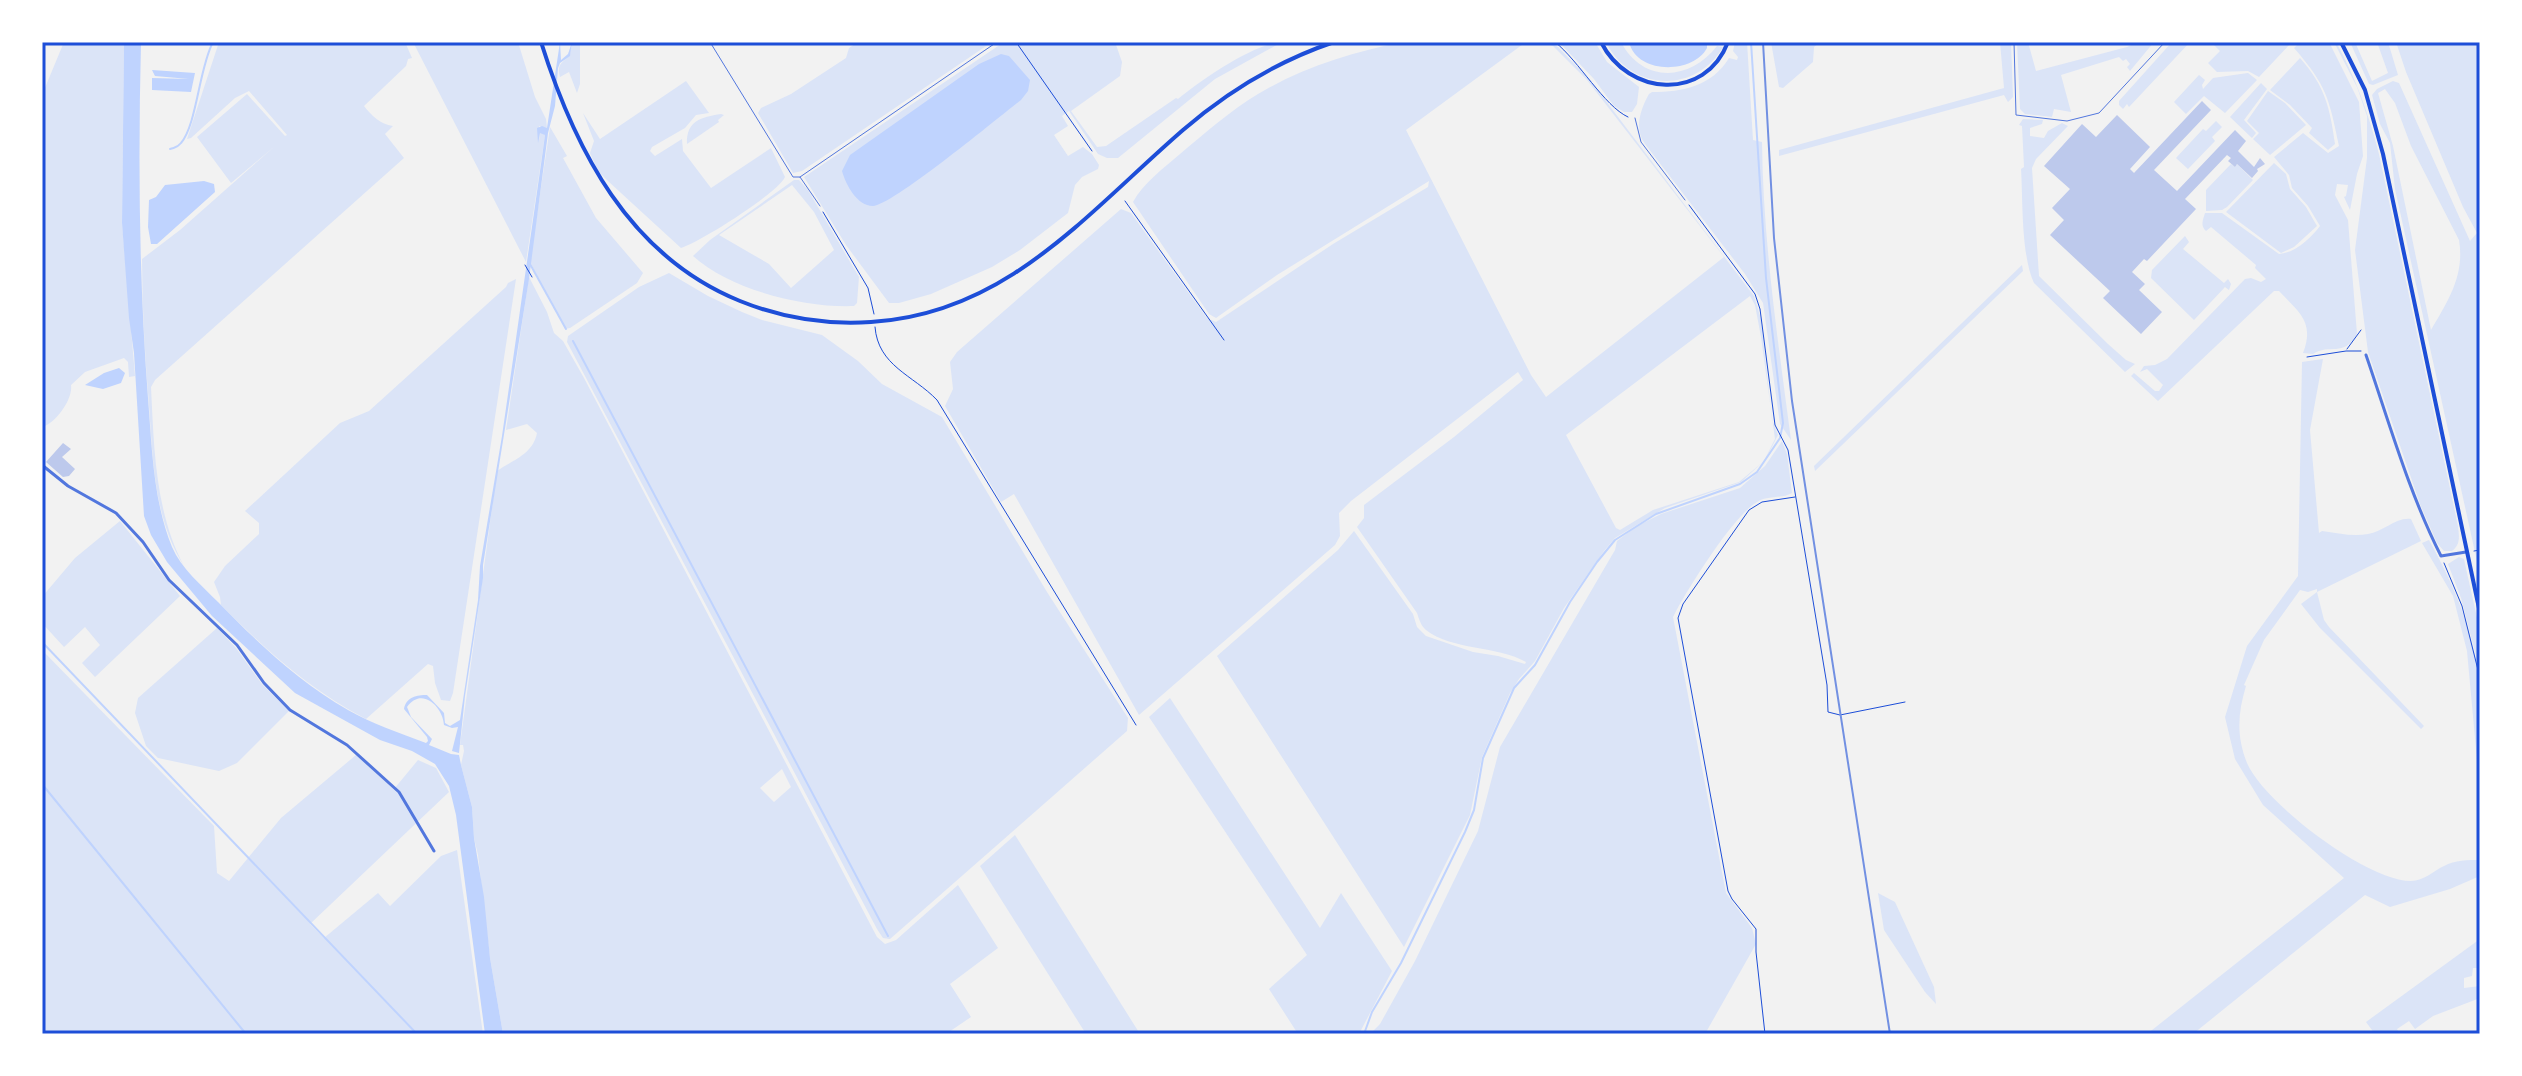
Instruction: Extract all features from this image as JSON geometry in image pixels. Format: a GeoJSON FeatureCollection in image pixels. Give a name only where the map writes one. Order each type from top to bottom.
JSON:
{"type":"FeatureCollection","features":[{"type":"Feature","properties":{"kind":"main road"},"geometry":{"type":"LineString","coordinates":[[541,42],[559,94],[601,181],[636,228],[673,263],[712,288],[752,306],[806,320],[851,323],[900,319],[956,304],[993,287],[1067,235],[1184,129],[1229,95],[1274,68],[1334,42]]}},
{"type":"Feature","properties":{"kind":"main road"},"geometry":{"type":"LineString","coordinates":[[1601,42],[1611,58],[1633,77],[1648,83],[1669,85],[1698,77],[1711,68],[1728,42]]}},
{"type":"Feature","properties":{"kind":"main road"},"geometry":{"type":"LineString","coordinates":[[2341,42],[2365,90],[2373,114],[2480,613]]}},
{"type":"Feature","properties":{"kind":"street"},"geometry":{"type":"LineString","coordinates":[[2366,355],[2418,507],[2441,556],[2467,552]]}},
{"type":"Feature","properties":{"kind":"street"},"geometry":{"type":"LineString","coordinates":[[42,465],[68,486],[116,513],[143,542],[169,580],[237,645],[264,683],[290,710],[347,745],[399,792],[434,851]]}},
{"type":"Feature","properties":{"kind":"lane"},"geometry":{"type":"LineString","coordinates":[[710,42],[793,177],[800,177],[997,42]]}},
{"type":"Feature","properties":{"kind":"lane"},"geometry":{"type":"LineString","coordinates":[[2014,42],[2016,115],[2067,121],[2099,113],[2165,42]]}},
{"type":"Feature","properties":{"kind":"lane"},"geometry":{"type":"LineString","coordinates":[[1635,118],[1641,142],[1685,200]]}},
{"type":"Feature","properties":{"kind":"lane"},"geometry":{"type":"LineString","coordinates":[[800,177],[820,206]]}},
{"type":"Feature","properties":{"kind":"path"},"geometry":{"type":"LineString","coordinates":[[1016,42],[1092,151]]}},
{"type":"Feature","properties":{"kind":"path"},"geometry":{"type":"LineString","coordinates":[[1555,42],[1615,109],[1635,118]]}},
{"type":"Feature","properties":{"kind":"path"},"geometry":{"type":"LineString","coordinates":[[1685,200],[1755,294],[1760,309],[1775,425],[1788,450],[1827,685],[1828,712],[1840,715],[1905,702]]}},
{"type":"Feature","properties":{"kind":"path"},"geometry":{"type":"LineString","coordinates":[[1125,201],[1224,340]]}},
{"type":"Feature","properties":{"kind":"path"},"geometry":{"type":"LineString","coordinates":[[820,206],[868,288],[873,309]]}},
{"type":"Feature","properties":{"kind":"path"},"geometry":{"type":"LineString","coordinates":[[525,265],[532,277]]}},
{"type":"Feature","properties":{"kind":"path"},"geometry":{"type":"LineString","coordinates":[[2346,351],[2361,330]]}},
{"type":"Feature","properties":{"kind":"path"},"geometry":{"type":"LineString","coordinates":[[875,333],[877,346],[884,357],[924,386],[937,400],[1136,725]]}},
{"type":"Feature","properties":{"kind":"path"},"geometry":{"type":"LineString","coordinates":[[2307,357],[2358,349],[2366,355]]}},
{"type":"Feature","properties":{"kind":"path"},"geometry":{"type":"LineString","coordinates":[[1765,1034],[1757,935],[1753,924],[1728,891],[1678,618],[1683,604],[1749,510],[1762,502],[1795,497]]}},
{"type":"Feature","properties":{"kind":"path"},"geometry":{"type":"LineString","coordinates":[[2467,552],[2480,550]]}},
{"type":"Feature","properties":{"kind":"path"},"geometry":{"type":"LineString","coordinates":[[2441,556],[2462,606],[2480,678]]}},
{"type":"Feature","properties":{"kind":"shaded area"},"geometry":{"type":"Polygon","coordinates":[[[64,42],[124,42],[122,223],[135,376],[129,377],[128,362],[124,358],[85,372],[71,385],[70,396],[59,414],[45,426],[42,423],[42,95],[64,42]]]}},
{"type":"Feature","properties":{"kind":"shaded area"},"geometry":{"type":"Polygon","coordinates":[[[219,42],[405,42],[412,58],[364,106],[377,119],[393,126],[385,134],[404,158],[155,380],[151,387],[155,456],[162,501],[174,545],[184,566],[166,529],[154,468],[142,259],[180,230],[275,146],[231,183],[197,137],[247,94],[287,135],[249,91],[235,98],[187,139],[219,42]]]}},
{"type":"Feature","properties":{"kind":"shaded area"},"geometry":{"type":"Polygon","coordinates":[[[413,42],[518,42],[547,128],[539,126],[540,141],[540,133],[545,135],[526,262],[413,42]]]}},
{"type":"Feature","properties":{"kind":"shaded area"},"geometry":{"type":"Polygon","coordinates":[[[572,42],[580,42],[580,84],[577,93],[569,72],[560,77],[559,73],[560,64],[570,55],[572,42]]]}},
{"type":"Feature","properties":{"kind":"shaded area"},"geometry":{"type":"Polygon","coordinates":[[[858,42],[992,42],[802,171],[793,173],[758,113],[761,108],[791,94],[846,58],[849,48],[858,42]]]}},
{"type":"Feature","properties":{"kind":"shaded area"},"geometry":{"type":"Polygon","coordinates":[[[1004,42],[1115,42],[1122,62],[1120,76],[1071,111],[1097,147],[1106,146],[1228,64],[1258,49],[1282,42],[1215,79],[1118,158],[1098,154],[1069,111],[1062,116],[1068,126],[1054,135],[1068,156],[1083,147],[1099,165],[1098,169],[1082,177],[1075,185],[1068,213],[992,267],[931,294],[889,303],[846,245],[804,177],[1004,42]]]}},
{"type":"Feature","properties":{"kind":"shaded area"},"geometry":{"type":"Polygon","coordinates":[[[1403,42],[1526,42],[1406,130],[1531,375],[1546,397],[1724,257],[1587,80],[1553,46],[1540,42],[1550,42],[1558,47],[1590,80],[1754,296],[1761,319],[1770,406],[1761,337],[1755,305],[1750,296],[1566,435],[1616,528],[1620,530],[1653,510],[1739,482],[1763,462],[1741,482],[1665,508],[1615,538],[1604,551],[1564,608],[1535,661],[1510,693],[1482,757],[1470,815],[1404,947],[1217,656],[1338,550],[1354,531],[1426,636],[1473,652],[1525,664],[1515,657],[1461,645],[1426,630],[1357,527],[1364,518],[1364,505],[1523,380],[1518,372],[1351,501],[1339,513],[1340,536],[1335,545],[1139,715],[1014,494],[1001,502],[945,406],[953,389],[950,362],[957,352],[1121,209],[1131,213],[1207,318],[1216,322],[1333,244],[1428,187],[1429,181],[1277,275],[1216,318],[1209,314],[1133,202],[1142,188],[1161,170],[1218,122],[1258,94],[1310,68],[1403,42]]]}},
{"type":"Feature","properties":{"kind":"shaded area"},"geometry":{"type":"Polygon","coordinates":[[[1559,42],[1595,42],[1607,62],[1639,87],[1637,104],[1632,112],[1624,112],[1614,106],[1594,79],[1559,42]]]}},
{"type":"Feature","properties":{"kind":"shaded area"},"geometry":{"type":"Polygon","coordinates":[[[1606,42],[1621,42],[1641,65],[1667,73],[1694,66],[1717,46],[1723,47],[1711,63],[1696,73],[1663,81],[1646,78],[1630,70],[1606,42]]]}},
{"type":"Feature","properties":{"kind":"shaded area"},"geometry":{"type":"Polygon","coordinates":[[[1735,42],[1747,42],[1753,140],[1762,142],[1768,254],[1791,440],[1780,424],[1763,303],[1745,274],[1645,144],[1639,126],[1649,94],[1686,89],[1705,81],[1729,58],[1737,60],[1733,51],[1735,42]]]}},
{"type":"Feature","properties":{"kind":"shaded area"},"geometry":{"type":"Polygon","coordinates":[[[1771,42],[1820,42],[1814,47],[1813,62],[1783,88],[1779,87],[1771,42]]]}},
{"type":"Feature","properties":{"kind":"shaded area"},"geometry":{"type":"Polygon","coordinates":[[[2000,42],[2011,42],[2013,97],[2008,102],[2004,95],[1779,156],[1779,150],[2004,88],[2000,42]]]}},
{"type":"Feature","properties":{"kind":"shaded area"},"geometry":{"type":"Polygon","coordinates":[[[2017,42],[2028,42],[2036,71],[2137,42],[2154,42],[2130,71],[2127,67],[2130,64],[2119,57],[2061,75],[2071,112],[2054,109],[2052,117],[2025,114],[2020,109],[2017,42]]]}},
{"type":"Feature","properties":{"kind":"shaded area"},"geometry":{"type":"Polygon","coordinates":[[[2172,42],[2190,42],[2129,107],[2127,104],[2123,109],[2119,101],[2172,42]]]}},
{"type":"Feature","properties":{"kind":"shaded area"},"geometry":{"type":"Polygon","coordinates":[[[2211,42],[2292,42],[2259,77],[2248,71],[2217,72],[2208,63],[2220,51],[2211,42]]]}},
{"type":"Feature","properties":{"kind":"shaded area"},"geometry":{"type":"Polygon","coordinates":[[[2300,42],[2329,42],[2359,102],[2363,156],[2350,210],[2344,197],[2348,185],[2337,184],[2335,195],[2348,220],[2357,334],[2342,348],[2303,353],[2307,333],[2303,318],[2279,291],[2274,291],[2158,401],[2131,376],[2134,373],[2159,391],[2163,385],[2147,369],[2140,372],[2144,366],[2167,359],[2245,279],[2261,282],[2266,279],[2255,268],[2256,265],[2211,227],[2206,231],[2203,225],[2205,213],[2222,213],[2279,254],[2302,244],[2320,226],[2292,188],[2289,175],[2274,157],[2303,133],[2328,153],[2339,146],[2325,93],[2294,48],[2300,42]]]}},
{"type":"Feature","properties":{"kind":"shaded area"},"geometry":{"type":"Polygon","coordinates":[[[2334,42],[2356,83],[2366,111],[2379,154],[2458,526],[2458,543],[2452,551],[2444,551],[2437,543],[2420,504],[2368,352],[2355,250],[2367,158],[2367,116],[2357,87],[2334,42]]]}},
{"type":"Feature","properties":{"kind":"shaded area"},"geometry":{"type":"Polygon","coordinates":[[[2350,42],[2355,42],[2372,81],[2388,73],[2377,42],[2388,42],[2398,75],[2369,84],[2350,42]]]}},
{"type":"Feature","properties":{"kind":"shaded area"},"geometry":{"type":"Polygon","coordinates":[[[2396,42],[2480,42],[2480,575],[2395,189],[2390,143],[2380,124],[2372,95],[2377,89],[2393,81],[2399,83],[2470,241],[2477,233],[2406,72],[2396,42]],[[2385,89],[2378,93],[2393,146],[2431,330],[2457,276],[2459,240],[2411,146],[2395,103],[2385,89]]]}},
{"type":"Feature","properties":{"kind":"shaded area"},"geometry":{"type":"Polygon","coordinates":[[[2300,58],[2321,88],[2328,108],[2335,144],[2328,150],[2309,133],[2312,128],[2290,105],[2270,90],[2300,58]]]}},
{"type":"Feature","properties":{"kind":"shaded area"},"geometry":{"type":"Polygon","coordinates":[[[2248,73],[2257,80],[2225,113],[2204,96],[2186,114],[2174,102],[2199,75],[2205,80],[2203,89],[2213,78],[2248,73]]]}},
{"type":"Feature","properties":{"kind":"shaded area"},"geometry":{"type":"Polygon","coordinates":[[[686,81],[709,113],[696,115],[685,128],[652,147],[650,151],[655,156],[682,139],[683,151],[711,188],[771,148],[785,177],[737,217],[681,248],[598,171],[590,153],[594,141],[583,113],[600,139],[686,81]]]}},
{"type":"Feature","properties":{"kind":"shaded area"},"geometry":{"type":"Polygon","coordinates":[[[2261,83],[2267,89],[2244,120],[2256,133],[2252,138],[2230,117],[2261,83]]]}},
{"type":"Feature","properties":{"kind":"shaded area"},"geometry":{"type":"Polygon","coordinates":[[[2268,91],[2306,125],[2270,155],[2253,139],[2259,133],[2247,121],[2268,91]]]}},
{"type":"Feature","properties":{"kind":"shaded area"},"geometry":{"type":"Polygon","coordinates":[[[724,115],[719,122],[687,144],[692,125],[724,115]]]}},
{"type":"Feature","properties":{"kind":"shaded area"},"geometry":{"type":"Polygon","coordinates":[[[2023,119],[2043,120],[2042,124],[2030,128],[2030,136],[2044,138],[2048,131],[2062,123],[2068,126],[2036,159],[2032,168],[2039,276],[2108,344],[2135,364],[2125,372],[2034,283],[2023,228],[2021,169],[2024,167],[2022,126],[2019,125],[2023,119]]]}},
{"type":"Feature","properties":{"kind":"shaded area"},"geometry":{"type":"Polygon","coordinates":[[[2216,121],[2222,127],[2212,137],[2215,141],[2188,169],[2176,158],[2203,129],[2206,131],[2216,121]]]}},
{"type":"Feature","properties":{"kind":"shaded area"},"geometry":{"type":"Polygon","coordinates":[[[550,127],[596,218],[643,273],[637,283],[565,329],[530,262],[550,127]]]}},
{"type":"Feature","properties":{"kind":"shaded area"},"geometry":{"type":"Polygon","coordinates":[[[2274,163],[2286,174],[2290,189],[2317,226],[2294,247],[2281,253],[2226,212],[2274,163]]]}},
{"type":"Feature","properties":{"kind":"shaded area"},"geometry":{"type":"Polygon","coordinates":[[[2231,164],[2235,167],[2237,164],[2253,180],[2227,207],[2206,211],[2206,190],[2231,164]]]}},
{"type":"Feature","properties":{"kind":"shaded area"},"geometry":{"type":"Polygon","coordinates":[[[794,180],[799,180],[859,277],[857,303],[854,306],[813,304],[747,287],[709,268],[693,256],[710,240],[794,180]],[[792,185],[719,235],[769,264],[791,288],[834,250],[814,212],[792,185]]]}},
{"type":"Feature","properties":{"kind":"shaded area"},"geometry":{"type":"Polygon","coordinates":[[[2185,236],[2189,242],[2183,249],[2224,283],[2228,279],[2231,284],[2229,290],[2225,287],[2194,320],[2151,278],[2152,270],[2185,236]]]}},
{"type":"Feature","properties":{"kind":"shaded area"},"geometry":{"type":"Polygon","coordinates":[[[2022,265],[2023,271],[1815,471],[1814,466],[2022,265]]]}},
{"type":"Feature","properties":{"kind":"shaded area"},"geometry":{"type":"Polygon","coordinates":[[[669,273],[742,312],[822,335],[858,361],[882,384],[942,417],[1047,592],[1128,718],[1127,731],[890,939],[883,938],[877,929],[567,342],[568,336],[639,287],[669,273]]]}},
{"type":"Feature","properties":{"kind":"shaded area"},"geometry":{"type":"Polygon","coordinates":[[[529,277],[554,333],[563,341],[584,378],[877,937],[885,944],[896,940],[958,885],[998,948],[950,984],[971,1017],[946,1034],[503,1034],[490,958],[472,807],[461,765],[464,751],[463,745],[460,745],[497,471],[527,451],[537,433],[527,424],[506,430],[529,277]],[[782,769],[760,788],[774,802],[791,787],[782,769]]]}},
{"type":"Feature","properties":{"kind":"shaded area"},"geometry":{"type":"Polygon","coordinates":[[[516,279],[453,693],[450,701],[441,700],[433,666],[428,664],[366,719],[306,682],[271,653],[221,605],[214,582],[225,566],[259,534],[259,523],[245,511],[340,423],[369,411],[516,279]]]}},
{"type":"Feature","properties":{"kind":"shaded area"},"geometry":{"type":"Polygon","coordinates":[[[2323,359],[2310,430],[2319,533],[2368,534],[2400,520],[2411,519],[2421,541],[2317,592],[2317,589],[2308,592],[2300,590],[2264,640],[2244,685],[2240,734],[2247,763],[2257,780],[2295,818],[2369,868],[2392,878],[2416,881],[2453,863],[2480,860],[2480,876],[2450,889],[2390,907],[2365,895],[2193,1034],[2147,1034],[2344,878],[2263,805],[2235,759],[2225,717],[2247,646],[2298,576],[2302,362],[2323,359]]]}},
{"type":"Feature","properties":{"kind":"shaded area"},"geometry":{"type":"Polygon","coordinates":[[[1773,421],[1778,435],[1764,461],[1775,439],[1773,421]]]}},
{"type":"Feature","properties":{"kind":"shaded area"},"geometry":{"type":"Polygon","coordinates":[[[1782,441],[1787,454],[1792,493],[1761,500],[1747,510],[1711,555],[1673,617],[1726,893],[1752,928],[1756,944],[1705,1034],[1370,1034],[1380,1024],[1415,961],[1478,831],[1500,747],[1615,550],[1617,541],[1661,514],[1740,488],[1765,466],[1782,441]]]}},
{"type":"Feature","properties":{"kind":"shaded area"},"geometry":{"type":"Polygon","coordinates":[[[120,521],[180,596],[95,677],[82,663],[100,645],[85,627],[64,647],[42,623],[42,597],[75,558],[120,521]]]}},
{"type":"Feature","properties":{"kind":"shaded area"},"geometry":{"type":"Polygon","coordinates":[[[2429,540],[2455,593],[2474,649],[2481,697],[2480,764],[2477,760],[2467,651],[2453,596],[2422,543],[2429,540]]]}},
{"type":"Feature","properties":{"kind":"shaded area"},"geometry":{"type":"Polygon","coordinates":[[[2459,557],[2464,559],[2480,631],[2480,671],[2461,598],[2448,564],[2459,557]]]}},
{"type":"Feature","properties":{"kind":"shaded area"},"geometry":{"type":"Polygon","coordinates":[[[2317,592],[2324,620],[2329,627],[2424,726],[2421,729],[2320,628],[2301,604],[2317,592]]]}},
{"type":"Feature","properties":{"kind":"shaded area"},"geometry":{"type":"Polygon","coordinates":[[[217,628],[262,684],[289,711],[237,763],[219,771],[158,758],[146,746],[135,713],[138,698],[217,628]]]}},
{"type":"Feature","properties":{"kind":"shaded area"},"geometry":{"type":"Polygon","coordinates":[[[42,650],[214,826],[217,873],[229,881],[281,818],[356,755],[394,789],[418,760],[436,768],[449,792],[310,924],[324,938],[378,893],[390,906],[441,856],[457,850],[483,1034],[42,1034],[42,650]]]}},
{"type":"Feature","properties":{"kind":"shaded area"},"geometry":{"type":"Polygon","coordinates":[[[1170,698],[1320,928],[1341,893],[1392,971],[1359,1034],[1298,1034],[1269,989],[1307,955],[1149,717],[1170,698]]]}},
{"type":"Feature","properties":{"kind":"shaded area"},"geometry":{"type":"Polygon","coordinates":[[[1015,835],[1140,1034],[1086,1034],[980,866],[1015,835]]]}},
{"type":"Feature","properties":{"kind":"shaded area"},"geometry":{"type":"Polygon","coordinates":[[[1878,893],[1895,902],[1934,987],[1936,1004],[1884,930],[1878,893]]]}},
{"type":"Feature","properties":{"kind":"shaded area"},"geometry":{"type":"Polygon","coordinates":[[[2480,939],[2480,968],[2473,968],[2472,976],[2464,978],[2464,988],[2480,986],[2480,998],[2433,1016],[2415,1029],[2409,1021],[2397,1029],[2400,1034],[2375,1034],[2366,1022],[2480,939]]]}},
{"type":"Feature","properties":{"kind":"water"},"geometry":{"type":"Polygon","coordinates":[[[124,42],[141,42],[140,220],[145,354],[154,474],[172,547],[199,583],[295,674],[357,715],[426,743],[427,737],[404,709],[410,699],[427,695],[444,713],[445,723],[450,726],[460,720],[545,135],[540,133],[538,143],[537,128],[547,128],[560,42],[561,60],[568,54],[572,42],[570,56],[558,68],[529,279],[483,565],[459,753],[452,751],[458,727],[452,728],[444,725],[440,712],[431,701],[419,698],[407,707],[411,717],[432,739],[429,745],[459,755],[472,807],[490,958],[503,1034],[485,1034],[456,815],[449,786],[435,764],[412,751],[380,740],[295,693],[212,616],[167,562],[151,535],[144,516],[122,223],[124,42]]]}},
{"type":"Feature","properties":{"kind":"water"},"geometry":{"type":"Polygon","coordinates":[[[1629,42],[1707,42],[1707,48],[1690,63],[1666,67],[1643,61],[1634,53],[1629,42]]]}},
{"type":"Feature","properties":{"kind":"water"},"geometry":{"type":"Polygon","coordinates":[[[1001,54],[1009,56],[1030,80],[1028,91],[1021,100],[901,192],[873,206],[857,199],[842,171],[850,155],[979,64],[1001,54]]]}},
{"type":"Feature","properties":{"kind":"water"},"geometry":{"type":"Polygon","coordinates":[[[152,70],[195,73],[191,92],[152,90],[152,78],[189,79],[155,76],[152,70]]]}},
{"type":"Feature","properties":{"kind":"water"},"geometry":{"type":"Polygon","coordinates":[[[204,181],[214,184],[215,192],[157,244],[151,244],[149,200],[156,197],[165,185],[204,181]]]}},
{"type":"Feature","properties":{"kind":"water"},"geometry":{"type":"Polygon","coordinates":[[[119,368],[125,373],[121,383],[103,389],[85,385],[104,373],[119,368]]]}},
{"type":"Feature","properties":{"kind":"building"},"geometry":{"type":"Polygon","coordinates":[[[2202,101],[2211,110],[2154,170],[2177,191],[2235,130],[2246,141],[2238,151],[2254,167],[2260,158],[2265,164],[2257,169],[2252,178],[2237,164],[2235,167],[2228,161],[2231,158],[2227,155],[2185,199],[2196,209],[2147,261],[2144,259],[2132,272],[2145,284],[2139,290],[2162,312],[2141,334],[2103,298],[2110,291],[2050,235],[2064,220],[2052,208],[2070,189],[2044,166],[2082,124],[2096,137],[2117,115],[2150,147],[2130,169],[2134,173],[2202,101]]]}},
{"type":"Feature","properties":{"kind":"building"},"geometry":{"type":"Polygon","coordinates":[[[63,443],[71,449],[62,457],[75,469],[69,476],[63,477],[46,462],[63,443]]]}},
{"type":"Feature","properties":{"kind":"waterway"},"geometry":{"type":"LineString","coordinates":[[170,149],[178,146],[191,123],[213,42]]}},
{"type":"Feature","properties":{"kind":"waterway"},"geometry":{"type":"LineString","coordinates":[[1364,1034],[1372,1012],[1401,963],[1465,832],[1474,810],[1483,758],[1514,688],[1535,665],[1570,602],[1597,562],[1615,540],[1656,514],[1740,484],[1757,472],[1780,438],[1783,423],[1766,278],[1751,42]]}},
{"type":"Feature","properties":{"kind":"waterway"},"geometry":{"type":"LineString","coordinates":[[530,264],[566,329]]}},
{"type":"Feature","properties":{"kind":"waterway"},"geometry":{"type":"LineString","coordinates":[[573,341],[888,936]]}},
{"type":"Feature","properties":{"kind":"waterway"},"geometry":{"type":"LineString","coordinates":[[42,642],[417,1034]]}},
{"type":"Feature","properties":{"kind":"waterway"},"geometry":{"type":"LineString","coordinates":[[42,784],[246,1034]]}},
{"type":"Feature","properties":{"kind":"railway"},"geometry":{"type":"LineString","coordinates":[[1763,42],[1774,238],[1792,401],[1890,1034]]}}]}
